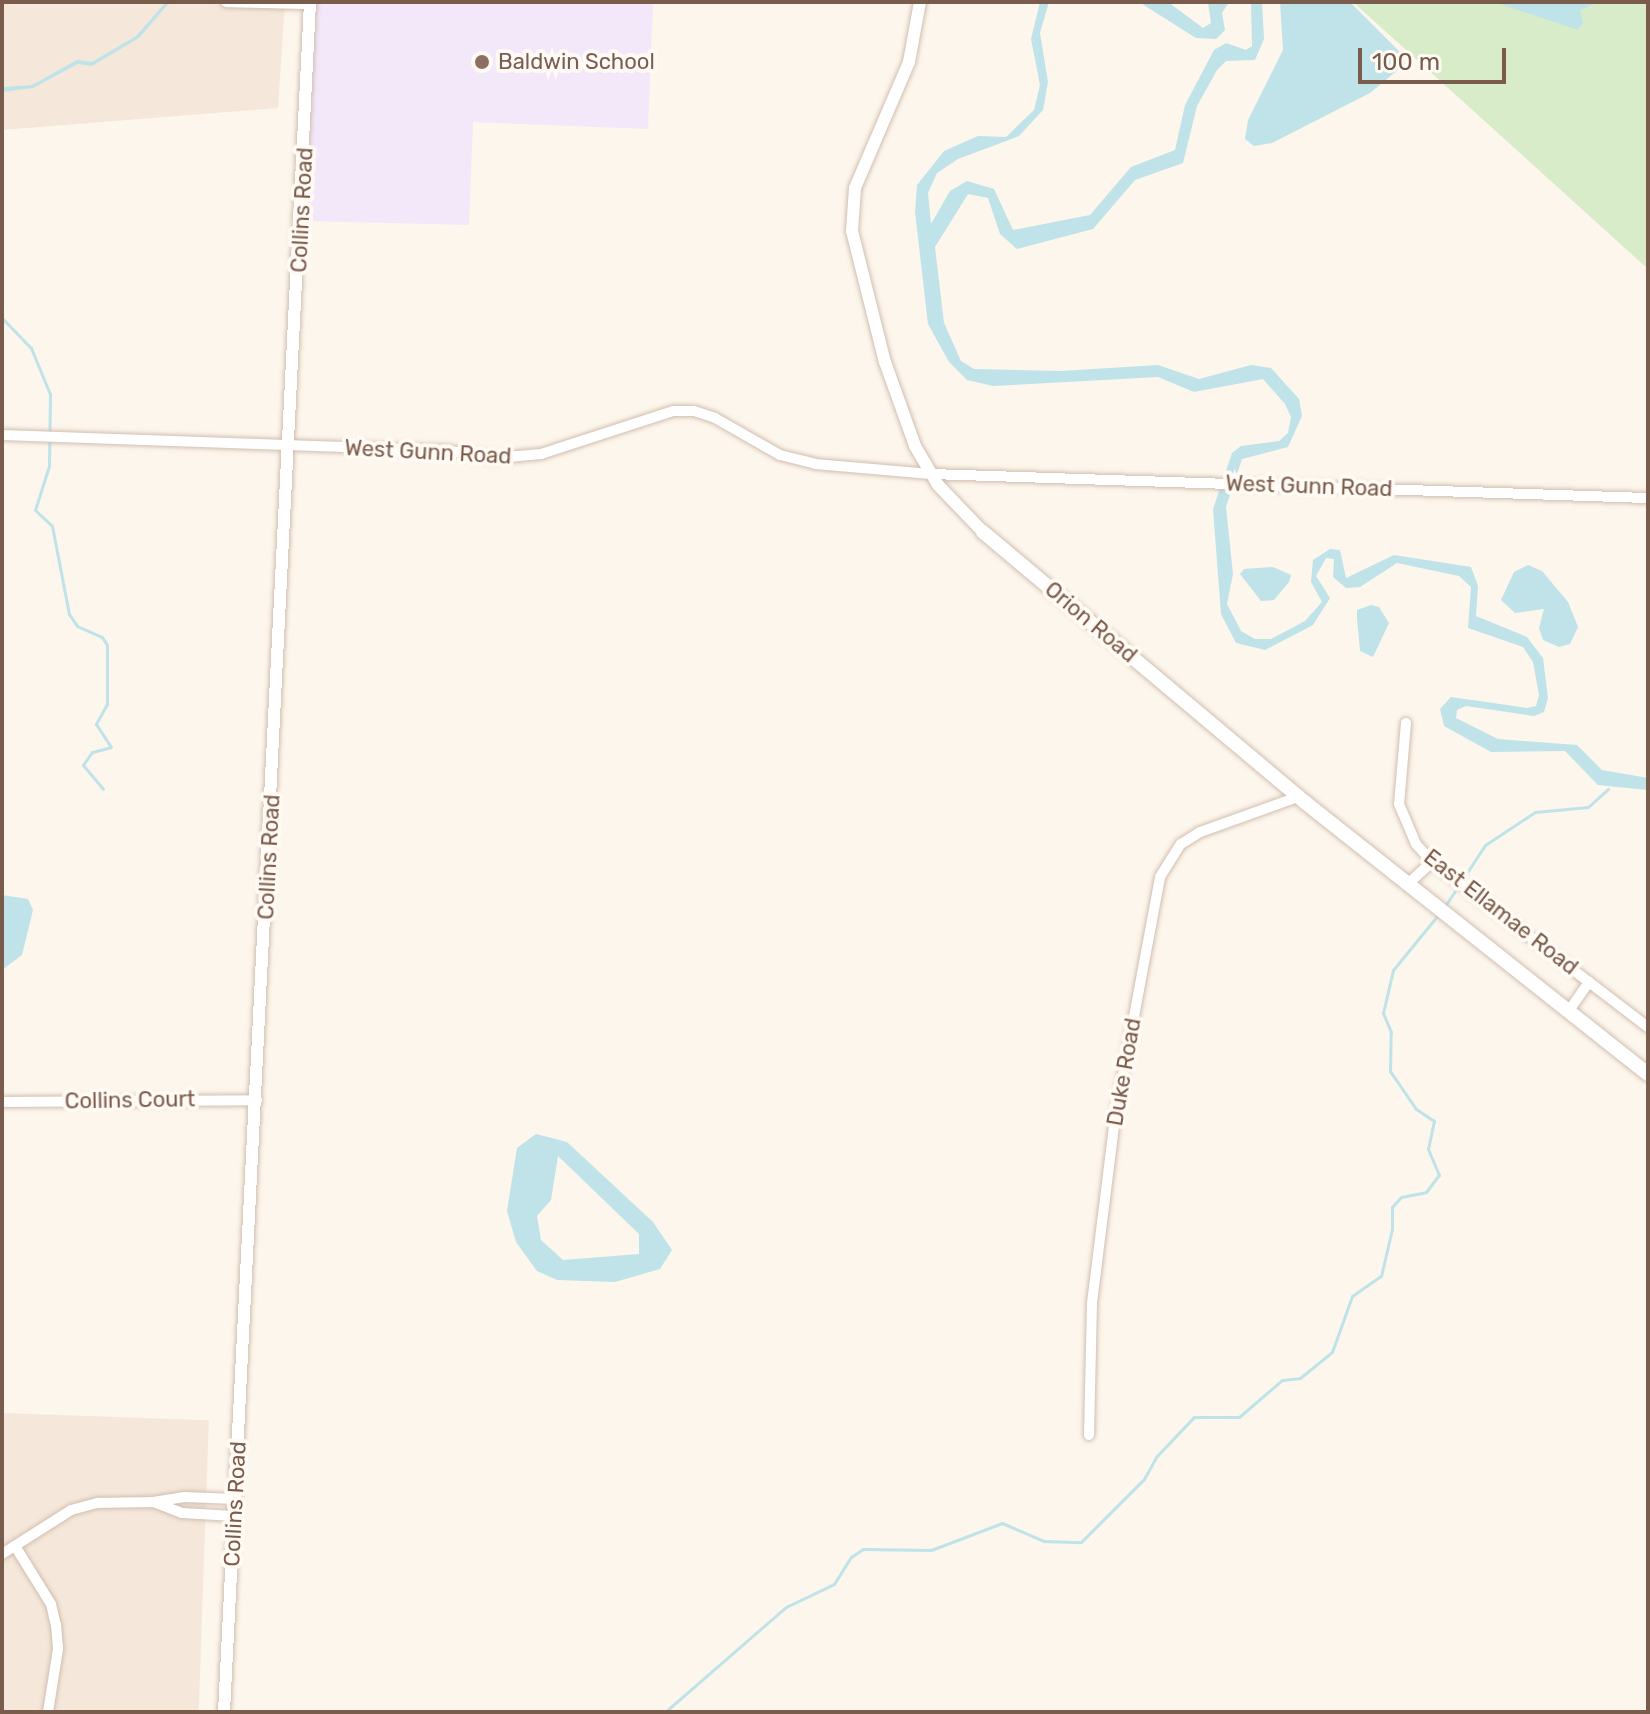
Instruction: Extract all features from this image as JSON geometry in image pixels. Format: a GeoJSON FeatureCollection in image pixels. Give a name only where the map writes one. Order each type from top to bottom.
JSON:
{"type":"FeatureCollection","features":[{"type":"Feature","properties":{"kind":"main road","name":"Orion Road"},"geometry":{"type":"LineString","coordinates":[[983,532],[1298,797],[1648,1074]]}},
{"type":"Feature","properties":{"kind":"street"},"geometry":{"type":"LineString","coordinates":[[226,2],[310,3]]}},
{"type":"Feature","properties":{"kind":"street","name":"Orion Road"},"geometry":{"type":"LineString","coordinates":[[920,2],[909,62],[855,188],[852,231],[899,409],[931,474],[983,532]]}},
{"type":"Feature","properties":{"kind":"street","name":"Collins Road"},"geometry":{"type":"LineString","coordinates":[[224,1712],[310,3]]}},
{"type":"Feature","properties":{"kind":"street","name":"West Gunn Road"},"geometry":{"type":"LineString","coordinates":[[2,435],[514,457],[541,454],[673,411],[694,411],[715,418],[780,455],[815,464],[931,474],[1648,498]]}},
{"type":"Feature","properties":{"kind":"street","name":"East Ellamae Road"},"geometry":{"type":"LineString","coordinates":[[1406,723],[1399,804],[1416,844],[1432,862],[1648,1027]]}},
{"type":"Feature","properties":{"kind":"street","name":"Duke Road"},"geometry":{"type":"LineString","coordinates":[[1089,1435],[1092,1303],[1115,1118],[1160,877],[1169,858],[1200,832],[1298,797]]}},
{"type":"Feature","properties":{"kind":"street"},"geometry":{"type":"LineString","coordinates":[[1408,884],[1432,862]]}},
{"type":"Feature","properties":{"kind":"street"},"geometry":{"type":"LineString","coordinates":[[1568,1012],[1589,982]]}},
{"type":"Feature","properties":{"kind":"street","name":"Collins Court"},"geometry":{"type":"LineString","coordinates":[[2,1102],[257,1100]]}},
{"type":"Feature","properties":{"kind":"street"},"geometry":{"type":"LineString","coordinates":[[2,1554],[71,1510],[98,1503],[153,1502],[185,1497],[235,1499]]}},
{"type":"Feature","properties":{"kind":"street"},"geometry":{"type":"LineString","coordinates":[[153,1502],[182,1513],[234,1516]]}},
{"type":"Feature","properties":{"kind":"street"},"geometry":{"type":"LineString","coordinates":[[15,1546],[51,1604],[56,1625],[58,1649],[48,1712]]}},
{"type":"Feature","properties":{"kind":"shaded area"},"geometry":{"type":"Polygon","coordinates":[[[2,2],[285,2],[278,108],[2,130],[2,2]]]}},
{"type":"Feature","properties":{"kind":"shaded area","name":"Baldwin School"},"geometry":{"type":"Polygon","coordinates":[[[316,2],[653,2],[648,129],[473,122],[469,225],[306,221],[316,2]]]}},
{"type":"Feature","properties":{"kind":"shaded area"},"geometry":{"type":"Polygon","coordinates":[[[2,1413],[209,1420],[199,1712],[2,1712],[2,1413]]]}},
{"type":"Feature","properties":{"kind":"green space"},"geometry":{"type":"Polygon","coordinates":[[[1353,2],[1648,2],[1648,269],[1353,2]]]}},
{"type":"Feature","properties":{"kind":"water"},"geometry":{"type":"Polygon","coordinates":[[[166,2],[170,2],[139,38],[92,66],[78,64],[33,88],[2,92],[2,87],[32,85],[77,60],[92,62],[136,36],[166,2]]]}},
{"type":"Feature","properties":{"kind":"water"},"geometry":{"type":"Polygon","coordinates":[[[1040,2],[1049,2],[1040,33],[1048,82],[1043,110],[1019,136],[958,159],[937,173],[928,193],[931,224],[950,191],[967,181],[994,189],[1013,230],[1090,215],[1131,167],[1175,150],[1185,105],[1214,50],[1226,43],[1246,50],[1252,46],[1251,2],[1262,2],[1264,39],[1255,60],[1226,61],[1217,70],[1197,106],[1183,163],[1135,180],[1093,229],[1017,249],[1000,234],[988,198],[968,194],[935,247],[944,323],[961,361],[974,369],[1061,371],[1158,365],[1199,379],[1251,365],[1271,368],[1299,399],[1302,416],[1288,447],[1242,459],[1226,507],[1233,574],[1227,604],[1241,631],[1255,639],[1271,639],[1305,621],[1322,602],[1311,582],[1313,560],[1330,549],[1340,550],[1346,578],[1394,555],[1471,567],[1478,586],[1476,616],[1527,637],[1543,658],[1548,698],[1544,712],[1534,716],[1466,706],[1457,710],[1456,718],[1498,739],[1577,745],[1602,770],[1648,778],[1648,790],[1598,785],[1565,751],[1491,752],[1444,726],[1440,709],[1451,697],[1527,708],[1536,706],[1539,695],[1533,662],[1523,647],[1468,628],[1471,587],[1459,576],[1397,563],[1360,587],[1346,588],[1333,577],[1334,559],[1326,558],[1316,576],[1330,598],[1313,625],[1265,650],[1236,643],[1221,614],[1213,509],[1232,453],[1241,446],[1279,441],[1288,433],[1291,417],[1285,404],[1263,379],[1194,392],[1158,377],[993,386],[967,380],[949,362],[928,324],[915,212],[917,185],[944,151],[978,136],[1006,137],[1034,110],[1040,85],[1031,39],[1040,2]]]}},
{"type":"Feature","properties":{"kind":"water"},"geometry":{"type":"Polygon","coordinates":[[[1139,2],[1168,2],[1203,28],[1211,23],[1208,2],[1229,2],[1222,13],[1225,30],[1216,39],[1196,38],[1139,2]]]}},
{"type":"Feature","properties":{"kind":"water"},"geometry":{"type":"Polygon","coordinates":[[[1280,2],[1350,2],[1398,50],[1405,64],[1370,93],[1272,143],[1254,146],[1245,139],[1248,120],[1283,50],[1280,2]]]}},
{"type":"Feature","properties":{"kind":"water"},"geometry":{"type":"Polygon","coordinates":[[[1494,2],[1599,2],[1580,10],[1583,23],[1578,30],[1494,2]]]}},
{"type":"Feature","properties":{"kind":"water"},"geometry":{"type":"Polygon","coordinates":[[[1528,565],[1542,571],[1568,602],[1578,627],[1570,644],[1559,647],[1543,640],[1539,628],[1544,609],[1515,613],[1501,600],[1514,572],[1528,565]]]}},
{"type":"Feature","properties":{"kind":"water"},"geometry":{"type":"Polygon","coordinates":[[[1273,567],[1291,575],[1289,582],[1274,600],[1261,601],[1240,574],[1244,569],[1273,567]]]}},
{"type":"Feature","properties":{"kind":"water"},"geometry":{"type":"Polygon","coordinates":[[[1371,605],[1379,607],[1389,623],[1373,657],[1360,651],[1357,619],[1357,610],[1371,605]]]}},
{"type":"Feature","properties":{"kind":"water"},"geometry":{"type":"Polygon","coordinates":[[[2,895],[28,899],[33,910],[22,955],[2,970],[2,895]]]}},
{"type":"Feature","properties":{"kind":"water"},"geometry":{"type":"Polygon","coordinates":[[[536,1134],[567,1142],[653,1222],[672,1250],[660,1269],[615,1282],[557,1280],[537,1271],[516,1242],[507,1211],[517,1148],[536,1134]],[[558,1156],[551,1200],[537,1216],[541,1240],[563,1260],[639,1254],[639,1234],[558,1156]]]}},
{"type":"Feature","properties":{"kind":"waterway"},"geometry":{"type":"LineString","coordinates":[[2,318],[31,348],[50,394],[49,466],[35,510],[52,526],[69,614],[77,626],[102,637],[107,645],[107,704],[96,724],[111,747],[92,752],[83,765],[103,789]]}},
{"type":"Feature","properties":{"kind":"waterway"},"geometry":{"type":"LineString","coordinates":[[1445,906],[1485,845],[1535,812],[1588,807],[1608,789]]}},
{"type":"Feature","properties":{"kind":"waterway"},"geometry":{"type":"LineString","coordinates":[[665,1712],[786,1607],[834,1584],[851,1557],[863,1549],[931,1550],[1002,1523],[1044,1541],[1081,1542],[1144,1479],[1156,1457],[1194,1417],[1239,1417],[1282,1380],[1300,1378],[1332,1352],[1352,1296],[1381,1276],[1392,1229],[1392,1207],[1401,1197],[1426,1192],[1439,1175],[1428,1149],[1434,1121],[1416,1109],[1390,1071],[1391,1032],[1383,1013],[1393,970],[1438,915]]}},
{"type":"Feature","properties":{"kind":"place","name":"Baldwin School"},"geometry":{"type":"Point","coordinates":[482,62]}}]}
